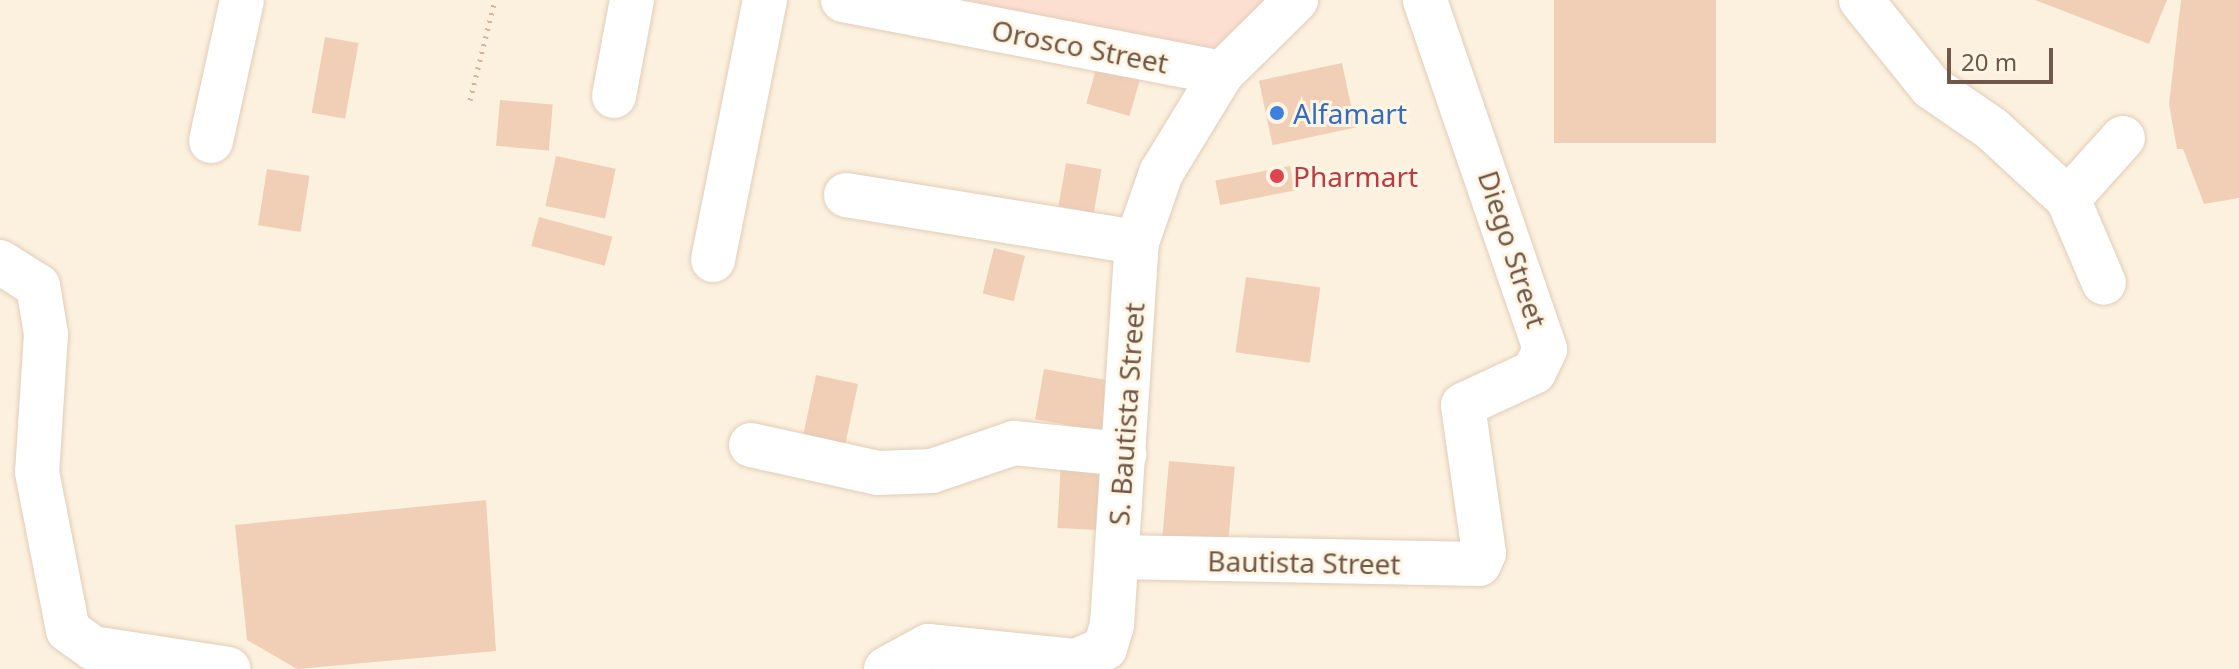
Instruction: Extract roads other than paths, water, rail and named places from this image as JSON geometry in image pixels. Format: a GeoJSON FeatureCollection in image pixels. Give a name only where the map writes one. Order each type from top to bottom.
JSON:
{"type":"FeatureCollection","features":[{"type":"Feature","properties":{"kind":"street"},"geometry":{"type":"LineString","coordinates":[[211,141],[242,0]]}},
{"type":"Feature","properties":{"kind":"street"},"geometry":{"type":"LineString","coordinates":[[614,96],[632,0]]}},
{"type":"Feature","properties":{"kind":"street"},"geometry":{"type":"LineString","coordinates":[[713,260],[729,165],[765,0]]}},
{"type":"Feature","properties":{"kind":"street","name":"S. Bautista Street"},"geometry":{"type":"LineString","coordinates":[[886,669],[928,646],[1093,658],[1112,625],[1137,242],[1161,173],[1222,73],[1296,0]]}},
{"type":"Feature","properties":{"kind":"street","name":"Diego Street"},"geometry":{"type":"LineString","coordinates":[[1425,0],[1545,349],[1534,372],[1463,405],[1484,553]]}},
{"type":"Feature","properties":{"kind":"street"},"geometry":{"type":"LineString","coordinates":[[1861,0],[1931,87],[1992,129],[2068,199],[2104,283]]}},
{"type":"Feature","properties":{"kind":"street","name":"Orosco Street"},"geometry":{"type":"LineString","coordinates":[[862,2],[1222,73]]}},
{"type":"Feature","properties":{"kind":"street"},"geometry":{"type":"LineString","coordinates":[[2068,199],[2123,138]]}},
{"type":"Feature","properties":{"kind":"street"},"geometry":{"type":"LineString","coordinates":[[846,195],[1137,242]]}},
{"type":"Feature","properties":{"kind":"street"},"geometry":{"type":"LineString","coordinates":[[0,262],[38,286],[46,334],[37,472],[68,630],[93,648],[228,669]]}},
{"type":"Feature","properties":{"kind":"street"},"geometry":{"type":"LineString","coordinates":[[751,445],[878,473],[932,471],[1014,443],[1124,454]]}},
{"type":"Feature","properties":{"kind":"street","name":"Bautista Street"},"geometry":{"type":"LineString","coordinates":[[1117,557],[1479,564],[1484,553]]}},
{"type":"Feature","properties":{"kind":"place","name":"Alfamart"},"geometry":{"type":"Point","coordinates":[1277,113]}},
{"type":"Feature","properties":{"kind":"place","name":"Pharmart"},"geometry":{"type":"Point","coordinates":[1277,176]}}]}
